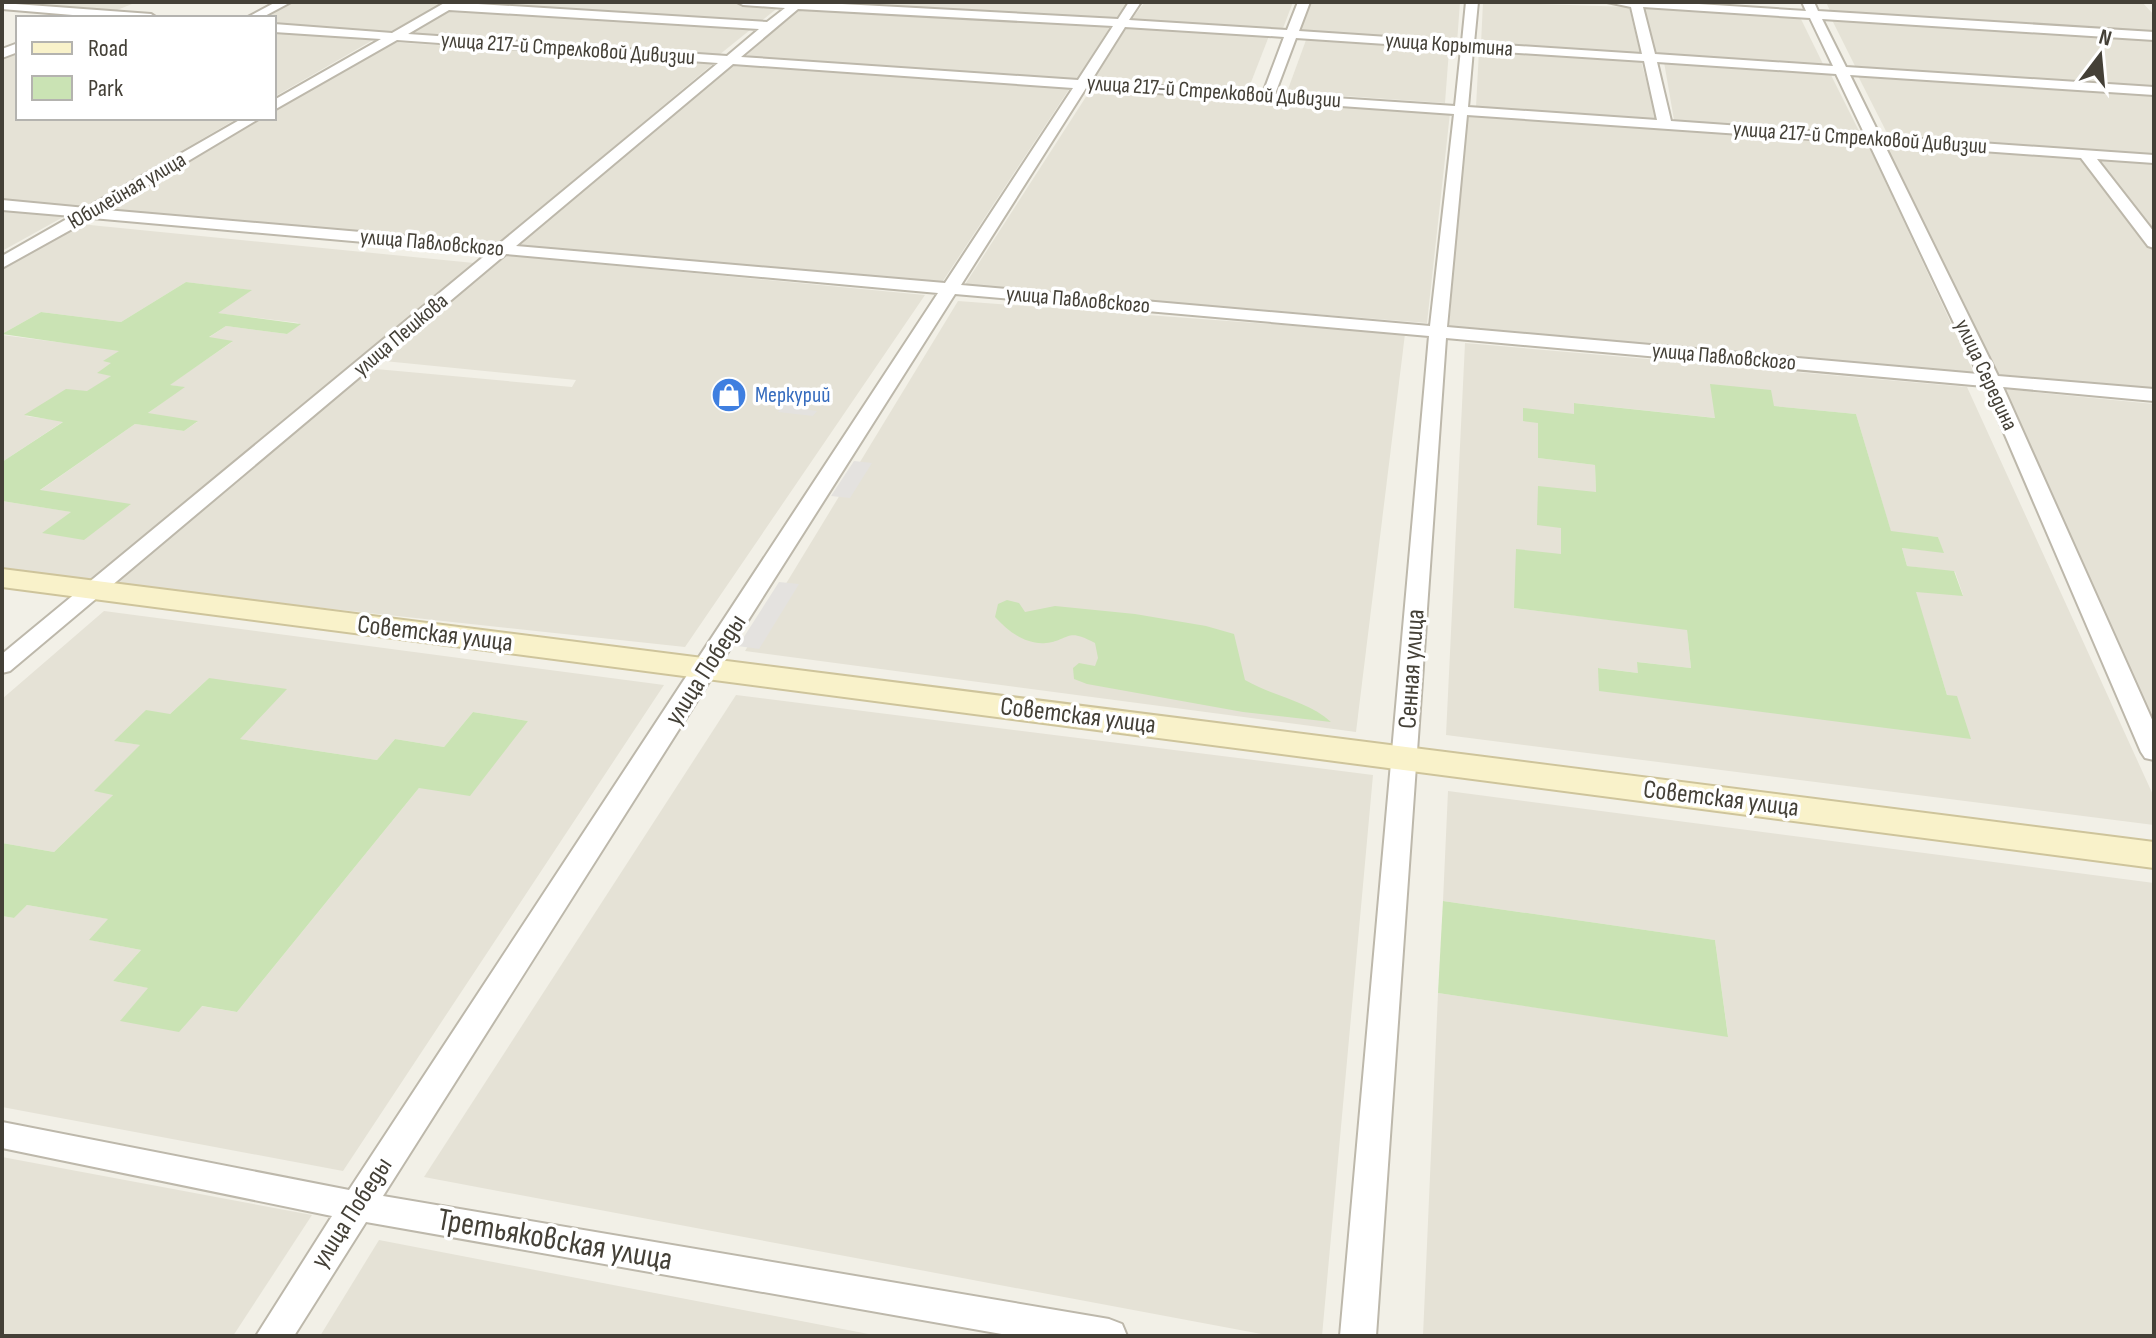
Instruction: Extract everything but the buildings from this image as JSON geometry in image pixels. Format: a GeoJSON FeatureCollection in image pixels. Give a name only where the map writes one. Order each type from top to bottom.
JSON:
{"type":"FeatureCollection","features":[{"type":"Feature","properties":{"kind":"street"},"geometry":{"type":"LineString","coordinates":[[2,6],[89,16],[121,2]]}},
{"type":"Feature","properties":{"kind":"street"},"geometry":{"type":"LineString","coordinates":[[256,16],[285,2]]}},
{"type":"Feature","properties":{"kind":"street"},"geometry":{"type":"LineString","coordinates":[[613,17],[633,2]]}},
{"type":"Feature","properties":{"kind":"street","name":"улица Корытина"},"geometry":{"type":"LineString","coordinates":[[743,2],[1121,23],[2154,91]]}},
{"type":"Feature","properties":{"kind":"street","name":"улица Победы"},"geometry":{"type":"LineString","coordinates":[[274,1336],[1135,2]]}},
{"type":"Feature","properties":{"kind":"street"},"geometry":{"type":"LineString","coordinates":[[1268,96],[1304,2]]}},
{"type":"Feature","properties":{"kind":"street","name":"Сенная улица"},"geometry":{"type":"LineString","coordinates":[[1358,1336],[1438,331],[1472,2]]}},
{"type":"Feature","properties":{"kind":"street"},"geometry":{"type":"LineString","coordinates":[[1613,2],[1810,8],[2154,36]]}},
{"type":"Feature","properties":{"kind":"street"},"geometry":{"type":"LineString","coordinates":[[1636,3],[1665,124]]}},
{"type":"Feature","properties":{"kind":"street"},"geometry":{"type":"LineString","coordinates":[[276,105],[450,4],[769,26]]}},
{"type":"Feature","properties":{"kind":"street","name":"улица Пешкова"},"geometry":{"type":"LineString","coordinates":[[2,666],[797,4]]}},
{"type":"Feature","properties":{"kind":"street","name":"улица Середина"},"geometry":{"type":"LineString","coordinates":[[1810,8],[1991,381],[2154,752]]}},
{"type":"Feature","properties":{"kind":"street","name":"улица 217-й Стрелковой Дивизии"},"geometry":{"type":"LineString","coordinates":[[276,28],[2154,159]]}},
{"type":"Feature","properties":{"kind":"street","name":"Юбилейная улица"},"geometry":{"type":"LineString","coordinates":[[4,261],[250,120]]}},
{"type":"Feature","properties":{"kind":"street"},"geometry":{"type":"LineString","coordinates":[[2085,154],[2154,243]]}},
{"type":"Feature","properties":{"kind":"street","name":"улица Павловского"},"geometry":{"type":"LineString","coordinates":[[2,205],[2154,395]]}},
{"type":"Feature","properties":{"kind":"street","name":"Советская улица"},"geometry":{"type":"LineString","coordinates":[[2,578],[2154,855]]}},
{"type":"Feature","properties":{"kind":"street","name":"Третьяковская улица"},"geometry":{"type":"LineString","coordinates":[[2,1135],[356,1206],[1109,1336]]}},
{"type":"Feature","properties":{"kind":"shaded area"},"geometry":{"type":"Polygon","coordinates":[[[4,2],[137,2],[117,10],[4,2]]]}},
{"type":"Feature","properties":{"kind":"shaded area"},"geometry":{"type":"Polygon","coordinates":[[[291,2],[445,2],[388,33],[276,25],[276,16],[262,16],[291,2]]]}},
{"type":"Feature","properties":{"kind":"shaded area"},"geometry":{"type":"Polygon","coordinates":[[[464,2],[718,2],[780,6],[719,55],[407,35],[464,2]]]}},
{"type":"Feature","properties":{"kind":"shaded area"},"geometry":{"type":"Polygon","coordinates":[[[806,2],[1129,2],[1114,21],[806,2]]]}},
{"type":"Feature","properties":{"kind":"shaded area"},"geometry":{"type":"Polygon","coordinates":[[[1145,2],[1293,2],[1282,31],[1130,21],[1145,2]]]}},
{"type":"Feature","properties":{"kind":"shaded area"},"geometry":{"type":"Polygon","coordinates":[[[1309,2],[1460,2],[1457,43],[1298,32],[1309,2]]]}},
{"type":"Feature","properties":{"kind":"shaded area"},"geometry":{"type":"Polygon","coordinates":[[[1483,2],[1629,7],[1640,53],[1481,44],[1483,2]]]}},
{"type":"Feature","properties":{"kind":"shaded area"},"geometry":{"type":"Polygon","coordinates":[[[1826,2],[2142,2],[2154,15],[2154,34],[1831,13],[1826,2]]]}},
{"type":"Feature","properties":{"kind":"shaded area"},"geometry":{"type":"Polygon","coordinates":[[[1642,6],[1799,15],[1824,66],[1654,56],[1642,6]]]}},
{"type":"Feature","properties":{"kind":"shaded area"},"geometry":{"type":"Polygon","coordinates":[[[800,8],[1110,27],[1077,80],[743,58],[800,8]]]}},
{"type":"Feature","properties":{"kind":"shaded area"},"geometry":{"type":"Polygon","coordinates":[[[1831,18],[2154,38],[2154,88],[1855,66],[1831,18]]]}},
{"type":"Feature","properties":{"kind":"shaded area"},"geometry":{"type":"Polygon","coordinates":[[[1127,27],[1269,36],[1248,90],[1094,79],[1127,27]]]}},
{"type":"Feature","properties":{"kind":"shaded area"},"geometry":{"type":"Polygon","coordinates":[[[276,32],[373,40],[276,96],[276,32]]]}},
{"type":"Feature","properties":{"kind":"shaded area"},"geometry":{"type":"Polygon","coordinates":[[[1306,40],[1449,50],[1445,103],[1287,92],[1306,40]]]}},
{"type":"Feature","properties":{"kind":"shaded area"},"geometry":{"type":"Polygon","coordinates":[[[389,42],[714,63],[499,243],[99,208],[253,120],[276,120],[276,107],[389,42]]]}},
{"type":"Feature","properties":{"kind":"shaded area"},"geometry":{"type":"Polygon","coordinates":[[[16,49],[16,120],[235,120],[85,207],[2,199],[2,56],[16,49]]]}},
{"type":"Feature","properties":{"kind":"shaded area"},"geometry":{"type":"Polygon","coordinates":[[[1479,50],[1641,61],[1657,120],[1476,107],[1479,50]]]}},
{"type":"Feature","properties":{"kind":"shaded area"},"geometry":{"type":"Polygon","coordinates":[[[1664,62],[1830,73],[1860,133],[1674,120],[1664,62]]]}},
{"type":"Feature","properties":{"kind":"shaded area"},"geometry":{"type":"Polygon","coordinates":[[[728,64],[1070,88],[941,284],[510,248],[728,64]]]}},
{"type":"Feature","properties":{"kind":"shaded area"},"geometry":{"type":"Polygon","coordinates":[[[1857,74],[2154,94],[2154,156],[1888,135],[1857,74]]]}},
{"type":"Feature","properties":{"kind":"shaded area"},"geometry":{"type":"Polygon","coordinates":[[[1091,89],[1450,113],[1427,323],[964,286],[1091,89]]]}},
{"type":"Feature","properties":{"kind":"shaded area"},"geometry":{"type":"Polygon","coordinates":[[[1466,112],[1866,140],[1975,375],[1449,328],[1466,112]]]}},
{"type":"Feature","properties":{"kind":"shaded area"},"geometry":{"type":"Polygon","coordinates":[[[1879,140],[2081,155],[2154,251],[2154,392],[2000,379],[1879,140]]]}},
{"type":"Feature","properties":{"kind":"shaded area"},"geometry":{"type":"Polygon","coordinates":[[[2099,159],[2154,163],[2154,230],[2099,159]]]}},
{"type":"Feature","properties":{"kind":"shaded area"},"geometry":{"type":"Polygon","coordinates":[[[2,210],[65,216],[2,251],[2,210]]]}},
{"type":"Feature","properties":{"kind":"shaded area"},"geometry":{"type":"Polygon","coordinates":[[[80,224],[474,263],[92,583],[2,570],[2,501],[72,512],[43,533],[130,505],[39,491],[135,424],[184,431],[197,422],[147,414],[183,387],[169,385],[232,342],[208,338],[226,326],[287,334],[299,323],[216,313],[250,290],[186,282],[121,322],[41,312],[2,334],[2,269],[80,224]]]}},
{"type":"Feature","properties":{"kind":"shaded area"},"geometry":{"type":"Polygon","coordinates":[[[502,255],[925,295],[685,647],[109,585],[365,368],[572,387],[576,380],[374,360],[502,255]]]}},
{"type":"Feature","properties":{"kind":"shaded area"},"geometry":{"type":"Polygon","coordinates":[[[958,301],[1405,334],[1356,732],[745,651],[958,301]]]}},
{"type":"Feature","properties":{"kind":"shaded area"},"geometry":{"type":"Polygon","coordinates":[[[2,335],[120,350],[113,363],[99,373],[113,375],[87,392],[25,416],[64,421],[2,462],[2,335]]]}},
{"type":"Feature","properties":{"kind":"shaded area"},"geometry":{"type":"Polygon","coordinates":[[[1465,343],[1967,387],[2154,797],[2154,825],[1446,735],[1465,343]],[[1711,385],[1716,418],[1575,403],[1575,414],[1538,423],[1538,458],[1595,465],[1596,493],[1561,528],[1561,554],[1514,608],[1687,629],[1691,668],[1638,662],[1638,673],[1599,668],[1599,691],[1947,695],[1915,591],[1963,595],[1955,572],[1907,566],[1902,548],[1943,552],[1938,537],[1891,532],[1856,414],[1774,406],[1711,385]]]}},
{"type":"Feature","properties":{"kind":"shaded area"},"geometry":{"type":"Polygon","coordinates":[[[799,387],[832,391],[821,405],[798,402],[794,408],[817,411],[813,416],[778,412],[799,387]]]}},
{"type":"Feature","properties":{"kind":"shaded area"},"geometry":{"type":"Polygon","coordinates":[[[2003,389],[2154,404],[2154,730],[2003,389]]]}},
{"type":"Feature","properties":{"kind":"shaded area"},"geometry":{"type":"Polygon","coordinates":[[[854,461],[872,463],[850,498],[831,496],[854,461]]]}},
{"type":"Feature","properties":{"kind":"shaded area"},"geometry":{"type":"Polygon","coordinates":[[[779,582],[799,584],[759,649],[738,646],[779,582]]]}},
{"type":"Feature","properties":{"kind":"shaded area"},"geometry":{"type":"Polygon","coordinates":[[[104,611],[664,685],[343,1171],[2,1107],[2,916],[14,918],[27,905],[109,919],[90,940],[141,950],[113,981],[149,988],[121,1020],[201,1006],[237,1012],[419,788],[528,721],[473,712],[444,747],[395,739],[377,760],[239,739],[209,678],[170,714],[115,741],[141,745],[95,791],[114,794],[54,852],[2,843],[2,699],[104,611]]]}},
{"type":"Feature","properties":{"kind":"shaded area"},"geometry":{"type":"Polygon","coordinates":[[[736,695],[1373,775],[1322,1336],[1272,1336],[424,1177],[736,695]]]}},
{"type":"Feature","properties":{"kind":"shaded area"},"geometry":{"type":"Polygon","coordinates":[[[1448,791],[2154,883],[2154,1336],[1423,1336],[1438,993],[1728,1036],[1715,940],[1443,901],[1448,791]]]}},
{"type":"Feature","properties":{"kind":"shaded area"},"geometry":{"type":"Polygon","coordinates":[[[2,1157],[312,1215],[233,1336],[2,1336],[2,1157]]]}},
{"type":"Feature","properties":{"kind":"shaded area"},"geometry":{"type":"Polygon","coordinates":[[[379,1240],[879,1336],[320,1336],[379,1240]]]}},
{"type":"Feature","properties":{"kind":"green space"},"geometry":{"type":"Polygon","coordinates":[[[186,282],[252,290],[218,313],[301,324],[287,334],[226,326],[209,337],[233,341],[170,385],[185,387],[148,413],[198,421],[184,431],[135,424],[40,490],[131,504],[84,540],[42,533],[71,512],[2,501],[2,462],[63,422],[24,415],[66,389],[87,391],[111,376],[97,373],[111,363],[103,361],[119,351],[2,334],[41,312],[121,322],[186,282]]]}},
{"type":"Feature","properties":{"kind":"green space"},"geometry":{"type":"Polygon","coordinates":[[[1710,384],[1771,390],[1774,406],[1856,414],[1891,531],[1938,537],[1944,553],[1902,548],[1907,566],[1954,571],[1963,596],[1916,592],[1947,695],[1957,696],[1971,739],[1599,691],[1598,668],[1638,673],[1637,662],[1691,668],[1687,630],[1514,608],[1516,549],[1561,554],[1561,528],[1537,525],[1538,486],[1596,492],[1595,465],[1538,458],[1538,423],[1523,421],[1523,408],[1574,414],[1574,403],[1715,418],[1710,384]]]}},
{"type":"Feature","properties":{"kind":"green space"},"geometry":{"type":"Polygon","coordinates":[[[1007,600],[1019,603],[1025,612],[1055,606],[1135,614],[1234,634],[1245,680],[1312,709],[1331,722],[1243,712],[1087,684],[1074,679],[1073,668],[1079,663],[1095,666],[1098,658],[1095,643],[1073,635],[1046,643],[1024,639],[995,617],[998,604],[1007,600]]]}},
{"type":"Feature","properties":{"kind":"green space"},"geometry":{"type":"Polygon","coordinates":[[[209,678],[287,689],[240,739],[377,760],[395,739],[444,747],[473,712],[528,721],[470,796],[419,788],[237,1012],[202,1006],[179,1032],[120,1021],[148,988],[113,981],[141,950],[89,940],[108,919],[27,905],[14,918],[2,916],[2,843],[54,852],[113,795],[94,791],[140,745],[114,741],[146,710],[170,714],[209,678]]]}},
{"type":"Feature","properties":{"kind":"green space"},"geometry":{"type":"Polygon","coordinates":[[[1443,901],[1715,940],[1728,1037],[1438,993],[1443,901]]]}},
{"type":"Feature","properties":{"kind":"place","name":"Меркурий"},"geometry":{"type":"Point","coordinates":[729,395]}}]}
